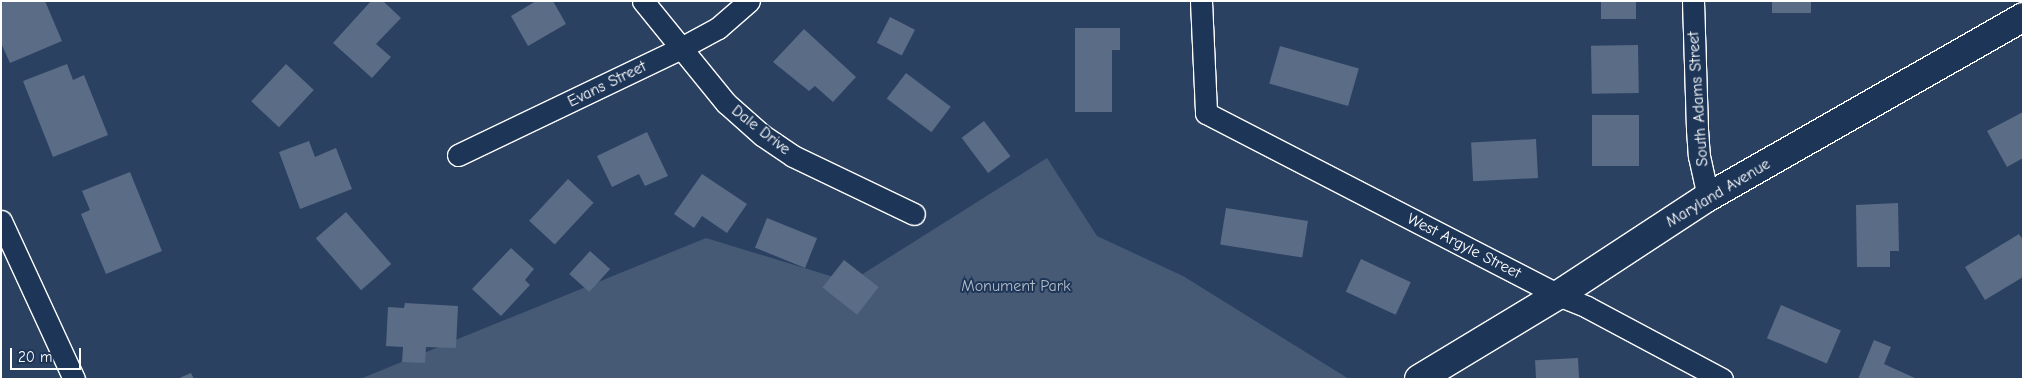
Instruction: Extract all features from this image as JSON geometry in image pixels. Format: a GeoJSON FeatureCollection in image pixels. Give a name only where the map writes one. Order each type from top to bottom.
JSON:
{"type":"FeatureCollection","features":[{"type":"Feature","properties":{"kind":"main road","name":"Maryland Avenue"},"geometry":{"type":"LineString","coordinates":[[1419,379],[1558,295],[1708,197],[2023,17]]}},
{"type":"Feature","properties":{"kind":"street","name":"Dale Drive"},"geometry":{"type":"LineString","coordinates":[[643,1],[726,103],[762,135],[793,156],[914,214]]}},
{"type":"Feature","properties":{"kind":"street","name":"Evans Street"},"geometry":{"type":"LineString","coordinates":[[458,155],[682,48],[718,28],[749,1]]}},
{"type":"Feature","properties":{"kind":"street","name":"West Argyle Street"},"geometry":{"type":"LineString","coordinates":[[1202,1],[1206,113],[1558,295],[1587,307],[1722,379]]}},
{"type":"Feature","properties":{"kind":"street","name":"South Adams Street"},"geometry":{"type":"LineString","coordinates":[[1693,1],[1699,156],[1708,197]]}},
{"type":"Feature","properties":{"kind":"street"},"geometry":{"type":"LineString","coordinates":[[1,221],[74,379]]}},
{"type":"Feature","properties":{"kind":"green space","name":"Monument Park"},"geometry":{"type":"Polygon","coordinates":[[[1047,158],[1097,236],[1183,276],[1349,379],[360,379],[706,238],[850,282],[1047,158]]]}},
{"type":"Feature","properties":{"kind":"building"},"geometry":{"type":"Polygon","coordinates":[[[6,1],[45,1],[62,41],[10,63],[1,43],[1,3],[6,1]]]}},
{"type":"Feature","properties":{"kind":"building"},"geometry":{"type":"Polygon","coordinates":[[[371,1],[383,1],[401,18],[376,44],[391,57],[372,78],[333,43],[371,1]]]}},
{"type":"Feature","properties":{"kind":"building"},"geometry":{"type":"Polygon","coordinates":[[[536,1],[553,1],[566,24],[528,46],[511,16],[536,1]]]}},
{"type":"Feature","properties":{"kind":"building"},"geometry":{"type":"Polygon","coordinates":[[[1601,1],[1636,1],[1636,19],[1601,19],[1601,1]]]}},
{"type":"Feature","properties":{"kind":"building"},"geometry":{"type":"Polygon","coordinates":[[[1772,1],[1811,1],[1811,13],[1772,13],[1772,1]]]}},
{"type":"Feature","properties":{"kind":"building"},"geometry":{"type":"Polygon","coordinates":[[[890,17],[915,30],[902,56],[877,43],[890,17]]]}},
{"type":"Feature","properties":{"kind":"building"},"geometry":{"type":"Polygon","coordinates":[[[1075,28],[1120,28],[1120,50],[1112,50],[1112,112],[1075,112],[1075,28]]]}},
{"type":"Feature","properties":{"kind":"building"},"geometry":{"type":"Polygon","coordinates":[[[804,29],[856,77],[833,102],[815,86],[809,91],[773,62],[804,29]]]}},
{"type":"Feature","properties":{"kind":"building"},"geometry":{"type":"Polygon","coordinates":[[[1638,45],[1639,93],[1592,94],[1591,46],[1638,45]]]}},
{"type":"Feature","properties":{"kind":"building"},"geometry":{"type":"Polygon","coordinates":[[[1280,46],[1359,69],[1348,106],[1269,83],[1280,46]]]}},
{"type":"Feature","properties":{"kind":"building"},"geometry":{"type":"Polygon","coordinates":[[[67,64],[73,80],[84,75],[108,135],[53,157],[23,81],[67,64]]]}},
{"type":"Feature","properties":{"kind":"building"},"geometry":{"type":"Polygon","coordinates":[[[286,64],[314,90],[279,127],[251,101],[286,64]]]}},
{"type":"Feature","properties":{"kind":"building"},"geometry":{"type":"Polygon","coordinates":[[[906,73],[951,107],[931,132],[887,99],[906,73]]]}},
{"type":"Feature","properties":{"kind":"building"},"geometry":{"type":"Polygon","coordinates":[[[2023,112],[2023,158],[2007,167],[1987,131],[2023,112]]]}},
{"type":"Feature","properties":{"kind":"building"},"geometry":{"type":"Polygon","coordinates":[[[1592,115],[1639,115],[1639,166],[1592,166],[1592,115]]]}},
{"type":"Feature","properties":{"kind":"building"},"geometry":{"type":"Polygon","coordinates":[[[984,121],[1010,156],[988,173],[962,138],[984,121]]]}},
{"type":"Feature","properties":{"kind":"building"},"geometry":{"type":"Polygon","coordinates":[[[647,132],[668,176],[645,186],[639,174],[612,187],[597,156],[647,132]]]}},
{"type":"Feature","properties":{"kind":"building"},"geometry":{"type":"Polygon","coordinates":[[[1536,139],[1538,178],[1473,181],[1471,142],[1536,139]]]}},
{"type":"Feature","properties":{"kind":"building"},"geometry":{"type":"Polygon","coordinates":[[[309,141],[315,157],[336,148],[352,189],[300,209],[279,152],[309,141]]]}},
{"type":"Feature","properties":{"kind":"building"},"geometry":{"type":"Polygon","coordinates":[[[130,172],[162,251],[106,274],[81,214],[90,210],[82,191],[130,172]]]}},
{"type":"Feature","properties":{"kind":"building"},"geometry":{"type":"Polygon","coordinates":[[[702,174],[747,204],[727,233],[702,216],[694,228],[674,214],[702,174]]]}},
{"type":"Feature","properties":{"kind":"building"},"geometry":{"type":"Polygon","coordinates":[[[568,179],[594,203],[555,245],[529,221],[568,179]]]}},
{"type":"Feature","properties":{"kind":"building"},"geometry":{"type":"Polygon","coordinates":[[[1898,203],[1899,251],[1890,251],[1890,267],[1857,267],[1856,205],[1898,203]]]}},
{"type":"Feature","properties":{"kind":"building"},"geometry":{"type":"Polygon","coordinates":[[[1226,208],[1308,221],[1302,258],[1220,245],[1226,208]]]}},
{"type":"Feature","properties":{"kind":"building"},"geometry":{"type":"Polygon","coordinates":[[[346,212],[391,264],[361,290],[316,238],[346,212]]]}},
{"type":"Feature","properties":{"kind":"building"},"geometry":{"type":"Polygon","coordinates":[[[767,218],[817,238],[805,268],[755,248],[767,218]]]}},
{"type":"Feature","properties":{"kind":"building"},"geometry":{"type":"Polygon","coordinates":[[[2019,234],[2023,240],[2023,277],[1985,300],[1965,267],[2019,234]]]}},
{"type":"Feature","properties":{"kind":"building"},"geometry":{"type":"Polygon","coordinates":[[[511,248],[534,269],[525,280],[530,285],[501,316],[472,289],[511,248]]]}},
{"type":"Feature","properties":{"kind":"building"},"geometry":{"type":"Polygon","coordinates":[[[590,251],[610,269],[589,292],[569,274],[590,251]]]}},
{"type":"Feature","properties":{"kind":"building"},"geometry":{"type":"Polygon","coordinates":[[[1361,259],[1411,282],[1396,315],[1346,292],[1361,259]]]}},
{"type":"Feature","properties":{"kind":"building"},"geometry":{"type":"Polygon","coordinates":[[[844,260],[879,287],[857,315],[822,288],[844,260]]]}},
{"type":"Feature","properties":{"kind":"building"},"geometry":{"type":"Polygon","coordinates":[[[405,303],[458,306],[456,348],[426,347],[425,363],[402,362],[403,347],[386,346],[388,307],[404,308],[405,303]]]}},
{"type":"Feature","properties":{"kind":"building"},"geometry":{"type":"Polygon","coordinates":[[[1781,305],[1841,330],[1827,364],[1767,338],[1781,305]]]}},
{"type":"Feature","properties":{"kind":"building"},"geometry":{"type":"Polygon","coordinates":[[[1874,340],[1891,347],[1884,364],[1917,379],[1858,379],[1874,340]]]}},
{"type":"Feature","properties":{"kind":"building"},"geometry":{"type":"Polygon","coordinates":[[[1578,358],[1579,379],[1536,379],[1535,360],[1578,358]]]}},
{"type":"Feature","properties":{"kind":"building"},"geometry":{"type":"Polygon","coordinates":[[[191,373],[194,379],[177,379],[191,373]]]}}]}
